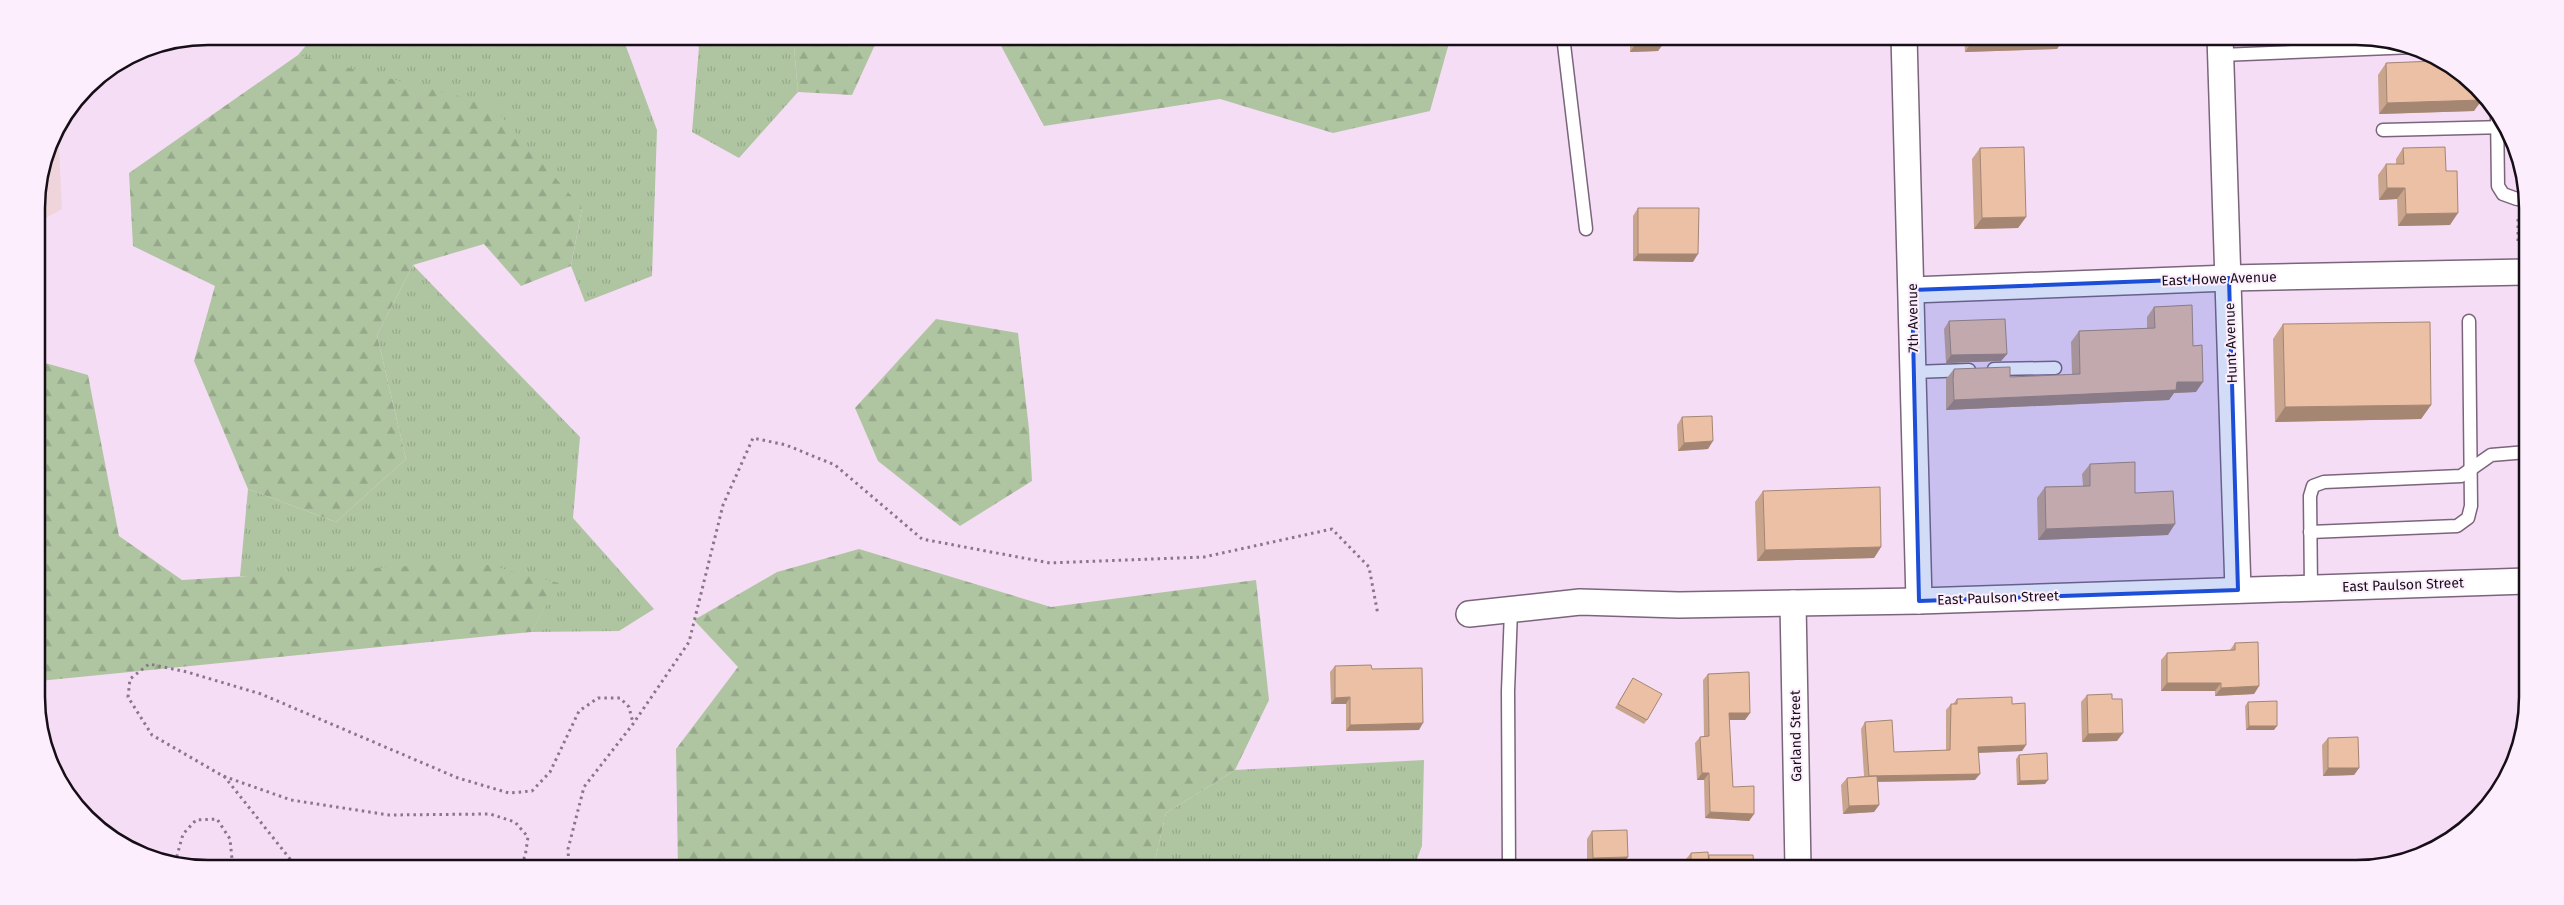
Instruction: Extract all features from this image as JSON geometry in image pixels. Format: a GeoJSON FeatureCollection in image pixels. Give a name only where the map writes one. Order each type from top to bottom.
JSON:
{"type":"FeatureCollection","features":[{"type":"Feature","properties":{"kind":"street","name":"7th Avenue"},"geometry":{"type":"LineString","coordinates":[[1904,45],[1919,601]]}},
{"type":"Feature","properties":{"kind":"street","name":"Hunt Avenue"},"geometry":{"type":"LineString","coordinates":[[2220,46],[2238,590]]}},
{"type":"Feature","properties":{"kind":"street","name":"East Howe Avenue"},"geometry":{"type":"LineString","coordinates":[[1912,290],[2229,278],[2519,272]]}},
{"type":"Feature","properties":{"kind":"street","name":"East Paulson Street"},"geometry":{"type":"LineString","coordinates":[[1470,614],[1580,602],[1679,604],[1919,601],[2519,581]]}},
{"type":"Feature","properties":{"kind":"street","name":"Garland Street"},"geometry":{"type":"LineString","coordinates":[[1793,603],[1798,860]]}},
{"type":"Feature","properties":{"kind":"lane"},"geometry":{"type":"LineString","coordinates":[[1564,45],[1586,229]]}},
{"type":"Feature","properties":{"kind":"lane"},"geometry":{"type":"LineString","coordinates":[[2220,46],[2380,47]]}},
{"type":"Feature","properties":{"kind":"lane"},"geometry":{"type":"LineString","coordinates":[[2383,130],[2497,127]]}},
{"type":"Feature","properties":{"kind":"lane"},"geometry":{"type":"LineString","coordinates":[[2501,135],[2498,186],[2502,194],[2519,199]]}},
{"type":"Feature","properties":{"kind":"lane"},"geometry":{"type":"LineString","coordinates":[[2310,532],[2457,526],[2468,518],[2471,506],[2469,320]]}},
{"type":"Feature","properties":{"kind":"lane"},"geometry":{"type":"LineString","coordinates":[[1914,372],[2054,368]]}},
{"type":"Feature","properties":{"kind":"lane"},"geometry":{"type":"LineString","coordinates":[[2311,588],[2310,496],[2313,486],[2324,482],[2461,476],[2491,455],[2519,453]]}},
{"type":"Feature","properties":{"kind":"lane"},"geometry":{"type":"LineString","coordinates":[[1509,860],[1508,691],[1512,610]]}},
{"type":"Feature","properties":{"kind":"path"},"geometry":{"type":"LineString","coordinates":[[569,860],[568,849],[584,787],[633,724],[689,642],[723,505],[753,438],[786,445],[835,465],[922,539],[1050,563],[1204,557],[1332,529],[1369,567],[1378,615]]}},
{"type":"Feature","properties":{"kind":"path"},"geometry":{"type":"LineString","coordinates":[[522,860],[525,857],[528,837],[515,822],[490,814],[389,815],[291,800],[223,776],[152,735],[128,697],[130,679],[149,664],[187,672],[261,694],[458,778],[509,793],[532,792],[550,772],[579,711],[598,698],[620,698],[629,707],[633,724]]}},
{"type":"Feature","properties":{"kind":"path"},"geometry":{"type":"LineString","coordinates":[[223,776],[291,860]]}},
{"type":"Feature","properties":{"kind":"path"},"geometry":{"type":"LineString","coordinates":[[177,857],[183,834],[196,820],[217,819],[230,839],[232,860]]}},
{"type":"Feature","properties":{"kind":"highlighted area"},"geometry":{"type":"Polygon","coordinates":[[[2229,278],[2238,590],[1919,601],[1912,290],[2229,278]]]}},
{"type":"Feature","properties":{"kind":"shaded area"},"geometry":{"type":"Polygon","coordinates":[[[59,142],[62,209],[45,219],[46,187],[59,142]]]}},
{"type":"Feature","properties":{"kind":"green space"},"geometry":{"type":"Polygon","coordinates":[[[306,45],[625,45],[657,130],[652,276],[585,302],[571,266],[582,208],[298,55],[306,45]]]}},
{"type":"Feature","properties":{"kind":"green space"},"geometry":{"type":"Polygon","coordinates":[[[696,45],[794,45],[798,92],[739,158],[692,132],[699,47],[696,45]]]}},
{"type":"Feature","properties":{"kind":"green space"},"geometry":{"type":"Polygon","coordinates":[[[794,45],[875,45],[852,95],[798,92],[794,45]]]}},
{"type":"Feature","properties":{"kind":"green space"},"geometry":{"type":"Polygon","coordinates":[[[1001,45],[1448,45],[1430,111],[1333,133],[1220,99],[1044,126],[1001,45]]]}},
{"type":"Feature","properties":{"kind":"green space"},"geometry":{"type":"Polygon","coordinates":[[[298,55],[490,104],[582,208],[571,266],[521,286],[484,244],[413,265],[377,335],[406,459],[336,522],[248,489],[194,361],[215,286],[133,246],[129,173],[298,55]]]}},
{"type":"Feature","properties":{"kind":"green space"},"geometry":{"type":"Polygon","coordinates":[[[413,265],[580,437],[573,518],[654,609],[619,631],[531,632],[558,583],[240,576],[248,489],[336,522],[406,459],[377,335],[413,265]]]}},
{"type":"Feature","properties":{"kind":"green space"},"geometry":{"type":"Polygon","coordinates":[[[936,319],[1018,333],[1029,429],[1032,481],[960,526],[878,461],[855,408],[936,319]]]}},
{"type":"Feature","properties":{"kind":"green space"},"geometry":{"type":"Polygon","coordinates":[[[45,363],[88,375],[119,536],[182,580],[476,562],[559,583],[531,632],[45,680],[45,363]]]}},
{"type":"Feature","properties":{"kind":"green space"},"geometry":{"type":"Polygon","coordinates":[[[859,549],[1051,607],[1256,580],[1269,700],[1235,770],[1166,813],[1155,860],[678,860],[676,749],[738,667],[694,620],[777,572],[859,549]]]}},
{"type":"Feature","properties":{"kind":"green space"},"geometry":{"type":"Polygon","coordinates":[[[1424,760],[1422,846],[1417,860],[1155,860],[1166,813],[1235,770],[1424,760]]]}},
{"type":"Feature","properties":{"kind":"building"},"geometry":{"type":"Polygon","coordinates":[[[2428,62],[2447,72],[2477,100],[2387,103],[2386,63],[2428,62]]]}},
{"type":"Feature","properties":{"kind":"building"},"geometry":{"type":"Polygon","coordinates":[[[2024,147],[2026,217],[1982,218],[1980,148],[2024,147]]]}},
{"type":"Feature","properties":{"kind":"building"},"geometry":{"type":"Polygon","coordinates":[[[2445,147],[2446,171],[2457,171],[2458,213],[2406,214],[2405,188],[2387,188],[2386,164],[2404,164],[2403,148],[2445,147]]]}},
{"type":"Feature","properties":{"kind":"building"},"geometry":{"type":"Polygon","coordinates":[[[1638,208],[1699,208],[1698,254],[1638,254],[1638,208]]]}},
{"type":"Feature","properties":{"kind":"building"},"geometry":{"type":"Polygon","coordinates":[[[2192,305],[2193,346],[2202,345],[2203,382],[2177,382],[2176,390],[1954,400],[1954,369],[2010,367],[2010,377],[2080,374],[2079,331],[2155,328],[2154,307],[2192,305]]]}},
{"type":"Feature","properties":{"kind":"building"},"geometry":{"type":"Polygon","coordinates":[[[2005,319],[2007,354],[1951,355],[1949,321],[2005,319]]]}},
{"type":"Feature","properties":{"kind":"building"},"geometry":{"type":"Polygon","coordinates":[[[2430,322],[2431,405],[2285,407],[2283,324],[2430,322]]]}},
{"type":"Feature","properties":{"kind":"building"},"geometry":{"type":"Polygon","coordinates":[[[1712,416],[1713,441],[1684,443],[1682,417],[1712,416]]]}},
{"type":"Feature","properties":{"kind":"building"},"geometry":{"type":"Polygon","coordinates":[[[2135,462],[2135,493],[2173,491],[2175,524],[2046,529],[2045,487],[2090,486],[2090,464],[2135,462]]]}},
{"type":"Feature","properties":{"kind":"building"},"geometry":{"type":"Polygon","coordinates":[[[1880,487],[1881,547],[1765,550],[1763,491],[1880,487]]]}},
{"type":"Feature","properties":{"kind":"building"},"geometry":{"type":"Polygon","coordinates":[[[2258,642],[2259,686],[2221,688],[2221,683],[2167,683],[2167,653],[2235,650],[2235,643],[2258,642]]]}},
{"type":"Feature","properties":{"kind":"building"},"geometry":{"type":"Polygon","coordinates":[[[1371,665],[1372,669],[1422,668],[1423,723],[1350,725],[1350,697],[1335,698],[1335,666],[1371,665]]]}},
{"type":"Feature","properties":{"kind":"building"},"geometry":{"type":"Polygon","coordinates":[[[1749,672],[1750,713],[1729,713],[1733,787],[1754,786],[1754,814],[1710,812],[1709,773],[1702,773],[1700,737],[1709,736],[1708,674],[1749,672]]]}},
{"type":"Feature","properties":{"kind":"building"},"geometry":{"type":"Polygon","coordinates":[[[1633,678],[1662,694],[1647,720],[1618,704],[1633,678]]]}},
{"type":"Feature","properties":{"kind":"building"},"geometry":{"type":"Polygon","coordinates":[[[2112,694],[2112,699],[2122,699],[2123,733],[2088,734],[2087,695],[2112,694]]]}},
{"type":"Feature","properties":{"kind":"building"},"geometry":{"type":"Polygon","coordinates":[[[2012,697],[2012,704],[2025,703],[2026,745],[1978,747],[1980,774],[1869,776],[1865,722],[1892,720],[1894,752],[1950,750],[1951,704],[1957,704],[1957,699],[2012,697]]]}},
{"type":"Feature","properties":{"kind":"building"},"geometry":{"type":"Polygon","coordinates":[[[2277,701],[2277,726],[2249,726],[2248,702],[2277,701]]]}},
{"type":"Feature","properties":{"kind":"building"},"geometry":{"type":"Polygon","coordinates":[[[2358,737],[2359,768],[2328,768],[2328,738],[2358,737]]]}},
{"type":"Feature","properties":{"kind":"building"},"geometry":{"type":"Polygon","coordinates":[[[2047,753],[2048,780],[2020,781],[2019,755],[2047,753]]]}},
{"type":"Feature","properties":{"kind":"building"},"geometry":{"type":"Polygon","coordinates":[[[1877,776],[1879,805],[1849,806],[1847,778],[1877,776]]]}},
{"type":"Feature","properties":{"kind":"building"},"geometry":{"type":"Polygon","coordinates":[[[1627,830],[1628,857],[1593,858],[1592,831],[1627,830]]]}},
{"type":"Feature","properties":{"kind":"building"},"geometry":{"type":"Polygon","coordinates":[[[1708,852],[1708,860],[1691,860],[1691,853],[1708,852]]]}},
{"type":"Feature","properties":{"kind":"building"},"geometry":{"type":"Polygon","coordinates":[[[1709,855],[1753,855],[1753,860],[1709,860],[1709,855]]]}}]}
